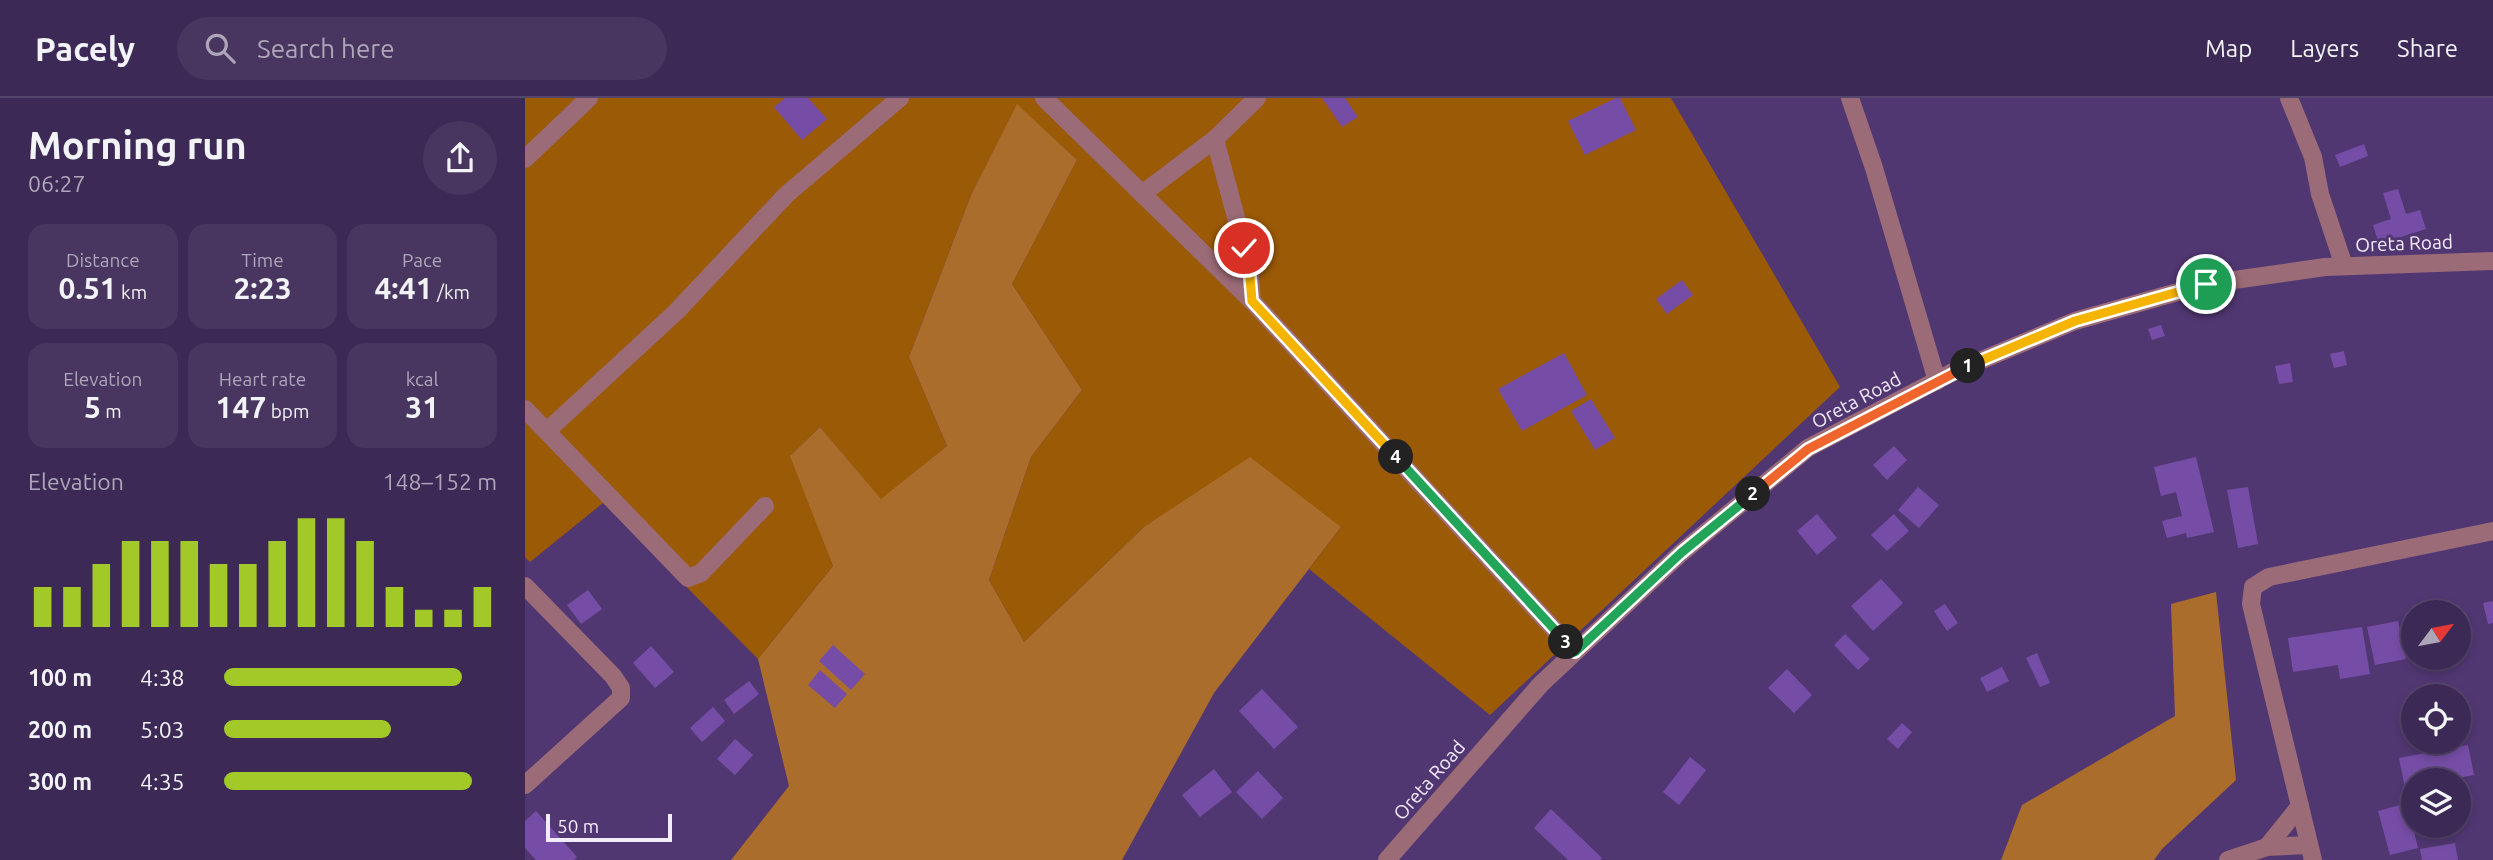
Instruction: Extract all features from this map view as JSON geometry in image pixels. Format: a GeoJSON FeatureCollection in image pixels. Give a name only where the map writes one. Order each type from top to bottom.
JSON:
{"type":"FeatureCollection","features":[{"type":"Feature","properties":{"kind":"street"},"geometry":{"type":"LineString","coordinates":[[525,159],[589,98]]}},
{"type":"Feature","properties":{"kind":"street"},"geometry":{"type":"LineString","coordinates":[[547,431],[675,312],[786,195],[900,98]]}},
{"type":"Feature","properties":{"kind":"street"},"geometry":{"type":"LineString","coordinates":[[1044,98],[1252,301],[1575,652]]}},
{"type":"Feature","properties":{"kind":"street"},"geometry":{"type":"LineString","coordinates":[[1142,194],[1215,139],[1257,98]]}},
{"type":"Feature","properties":{"kind":"street"},"geometry":{"type":"LineString","coordinates":[[1850,98],[1874,168],[1937,381]]}},
{"type":"Feature","properties":{"kind":"street"},"geometry":{"type":"LineString","coordinates":[[2289,98],[2313,157],[2320,194],[2344,266]]}},
{"type":"Feature","properties":{"kind":"street"},"geometry":{"type":"LineString","coordinates":[[1215,139],[1249,266],[1252,301]]}},
{"type":"Feature","properties":{"kind":"street"},"geometry":{"type":"LineString","coordinates":[[1220,270],[1244,248]]}},
{"type":"Feature","properties":{"kind":"street","name":"Oreta Road"},"geometry":{"type":"LineString","coordinates":[[1387,860],[1541,684],[1681,553],[1808,449],[1937,381],[2075,321],[2206,284],[2325,267],[2493,261]]}},
{"type":"Feature","properties":{"kind":"street"},"geometry":{"type":"LineString","coordinates":[[525,409],[688,578],[701,573],[765,506]]}},
{"type":"Feature","properties":{"kind":"street"},"geometry":{"type":"LineString","coordinates":[[2228,860],[2267,847],[2311,852],[2251,604],[2253,587],[2261,580],[2280,574],[2493,531]]}},
{"type":"Feature","properties":{"kind":"street"},"geometry":{"type":"LineString","coordinates":[[525,586],[613,676],[621,688],[621,698],[525,785]]}},
{"type":"Feature","properties":{"kind":"street"},"geometry":{"type":"LineString","coordinates":[[2267,847],[2300,806]]}},
{"type":"Feature","properties":{"kind":"shaded area"},"geometry":{"type":"Polygon","coordinates":[[[525,98],[1671,98],[1840,387],[1490,715],[1309,569],[1341,527],[1144,527],[1024,642],[989,580],[1031,457],[1082,390],[1012,284],[1077,160],[1017,105],[971,195],[909,357],[947,446],[881,500],[820,427],[791,455],[833,566],[758,659],[603,503],[530,562],[525,557],[525,98]]]}},
{"type":"Feature","properties":{"kind":"shaded area"},"geometry":{"type":"Polygon","coordinates":[[[1017,104],[1077,160],[1012,284],[1082,390],[1031,457],[989,580],[1024,642],[1144,527],[1250,457],[1341,527],[1214,693],[1122,860],[731,860],[789,786],[758,659],[833,566],[790,456],[820,427],[881,499],[947,446],[909,357],[971,195],[1017,104]]]}},
{"type":"Feature","properties":{"kind":"shaded area"},"geometry":{"type":"Polygon","coordinates":[[[2216,592],[2236,780],[2162,849],[2154,860],[2001,860],[2022,805],[2175,716],[2171,604],[2216,592]]]}},
{"type":"Feature","properties":{"kind":"building"},"geometry":{"type":"Polygon","coordinates":[[[785,98],[808,98],[827,119],[802,140],[774,107],[785,98]]]}},
{"type":"Feature","properties":{"kind":"building"},"geometry":{"type":"Polygon","coordinates":[[[1322,98],[1345,98],[1358,117],[1342,127],[1322,98]]]}},
{"type":"Feature","properties":{"kind":"building"},"geometry":{"type":"Polygon","coordinates":[[[1620,98],[1636,130],[1585,155],[1568,121],[1620,98]]]}},
{"type":"Feature","properties":{"kind":"building"},"geometry":{"type":"Polygon","coordinates":[[[2364,144],[2368,156],[2340,167],[2335,155],[2364,144]]]}},
{"type":"Feature","properties":{"kind":"building"},"geometry":{"type":"Polygon","coordinates":[[[2398,189],[2406,214],[2420,210],[2426,229],[2379,244],[2373,225],[2391,219],[2383,193],[2398,189]]]}},
{"type":"Feature","properties":{"kind":"building"},"geometry":{"type":"Polygon","coordinates":[[[1682,280],[1693,295],[1667,314],[1656,299],[1682,280]]]}},
{"type":"Feature","properties":{"kind":"building"},"geometry":{"type":"Polygon","coordinates":[[[2161,325],[2165,336],[2152,340],[2148,329],[2161,325]]]}},
{"type":"Feature","properties":{"kind":"building"},"geometry":{"type":"Polygon","coordinates":[[[2344,351],[2347,365],[2334,368],[2330,354],[2344,351]]]}},
{"type":"Feature","properties":{"kind":"building"},"geometry":{"type":"Polygon","coordinates":[[[1564,353],[1587,395],[1522,431],[1498,389],[1564,353]]]}},
{"type":"Feature","properties":{"kind":"building"},"geometry":{"type":"Polygon","coordinates":[[[2290,363],[2293,382],[2279,384],[2275,366],[2290,363]]]}},
{"type":"Feature","properties":{"kind":"building"},"geometry":{"type":"Polygon","coordinates":[[[1591,399],[1615,438],[1595,450],[1571,411],[1591,399]]]}},
{"type":"Feature","properties":{"kind":"building"},"geometry":{"type":"Polygon","coordinates":[[[1894,446],[1907,460],[1887,480],[1873,465],[1894,446]]]}},
{"type":"Feature","properties":{"kind":"building"},"geometry":{"type":"Polygon","coordinates":[[[2196,457],[2214,532],[2187,538],[2186,533],[2167,538],[2162,521],[2182,516],[2176,492],[2161,496],[2154,467],[2196,457]]]}},
{"type":"Feature","properties":{"kind":"building"},"geometry":{"type":"Polygon","coordinates":[[[1918,487],[1939,505],[1919,528],[1898,510],[1918,487]]]}},
{"type":"Feature","properties":{"kind":"building"},"geometry":{"type":"Polygon","coordinates":[[[2248,487],[2258,544],[2238,548],[2227,490],[2248,487]]]}},
{"type":"Feature","properties":{"kind":"building"},"geometry":{"type":"Polygon","coordinates":[[[1817,514],[1837,538],[1817,555],[1797,531],[1817,514]]]}},
{"type":"Feature","properties":{"kind":"building"},"geometry":{"type":"Polygon","coordinates":[[[1894,514],[1909,531],[1887,551],[1871,535],[1894,514]]]}},
{"type":"Feature","properties":{"kind":"building"},"geometry":{"type":"Polygon","coordinates":[[[1881,579],[1903,603],[1873,631],[1851,606],[1881,579]]]}},
{"type":"Feature","properties":{"kind":"building"},"geometry":{"type":"Polygon","coordinates":[[[588,590],[602,609],[581,624],[567,605],[588,590]]]}},
{"type":"Feature","properties":{"kind":"building"},"geometry":{"type":"Polygon","coordinates":[[[2493,601],[2493,623],[2488,624],[2483,603],[2493,601]]]}},
{"type":"Feature","properties":{"kind":"building"},"geometry":{"type":"Polygon","coordinates":[[[1945,604],[1958,623],[1947,631],[1934,611],[1945,604]]]}},
{"type":"Feature","properties":{"kind":"building"},"geometry":{"type":"Polygon","coordinates":[[[2398,621],[2401,660],[2375,665],[2367,627],[2398,621]]]}},
{"type":"Feature","properties":{"kind":"building"},"geometry":{"type":"Polygon","coordinates":[[[2362,627],[2370,674],[2340,679],[2338,665],[2293,672],[2288,638],[2362,627]]]}},
{"type":"Feature","properties":{"kind":"building"},"geometry":{"type":"Polygon","coordinates":[[[1845,634],[1870,659],[1858,670],[1834,645],[1845,634]]]}},
{"type":"Feature","properties":{"kind":"building"},"geometry":{"type":"Polygon","coordinates":[[[833,645],[865,674],[851,690],[819,661],[833,645]]]}},
{"type":"Feature","properties":{"kind":"building"},"geometry":{"type":"Polygon","coordinates":[[[651,646],[674,672],[655,688],[633,663],[651,646]]]}},
{"type":"Feature","properties":{"kind":"building"},"geometry":{"type":"Polygon","coordinates":[[[2037,653],[2050,683],[2040,687],[2026,658],[2037,653]]]}},
{"type":"Feature","properties":{"kind":"building"},"geometry":{"type":"Polygon","coordinates":[[[2002,667],[2009,681],[1987,692],[1980,678],[2002,667]]]}},
{"type":"Feature","properties":{"kind":"building"},"geometry":{"type":"Polygon","coordinates":[[[1787,669],[1812,695],[1794,713],[1768,688],[1787,669]]]}},
{"type":"Feature","properties":{"kind":"building"},"geometry":{"type":"Polygon","coordinates":[[[820,670],[847,694],[835,708],[808,685],[820,670]]]}},
{"type":"Feature","properties":{"kind":"building"},"geometry":{"type":"Polygon","coordinates":[[[749,681],[759,694],[734,714],[724,700],[749,681]]]}},
{"type":"Feature","properties":{"kind":"building"},"geometry":{"type":"Polygon","coordinates":[[[1262,689],[1298,727],[1274,749],[1239,711],[1262,689]]]}},
{"type":"Feature","properties":{"kind":"building"},"geometry":{"type":"Polygon","coordinates":[[[713,707],[725,721],[702,742],[690,728],[713,707]]]}},
{"type":"Feature","properties":{"kind":"building"},"geometry":{"type":"Polygon","coordinates":[[[1902,723],[1912,732],[1898,749],[1887,739],[1902,723]]]}},
{"type":"Feature","properties":{"kind":"building"},"geometry":{"type":"Polygon","coordinates":[[[735,739],[753,755],[735,775],[717,759],[735,739]]]}},
{"type":"Feature","properties":{"kind":"building"},"geometry":{"type":"Polygon","coordinates":[[[2420,754],[2470,754],[2474,775],[2471,776],[2471,768],[2401,768],[2399,758],[2420,754]]]}},
{"type":"Feature","properties":{"kind":"building"},"geometry":{"type":"Polygon","coordinates":[[[1690,757],[1706,770],[1679,805],[1663,792],[1690,757]]]}},
{"type":"Feature","properties":{"kind":"building"},"geometry":{"type":"Polygon","coordinates":[[[1214,769],[1232,792],[1200,817],[1182,795],[1214,769]]]}},
{"type":"Feature","properties":{"kind":"building"},"geometry":{"type":"Polygon","coordinates":[[[1258,771],[1283,798],[1262,819],[1236,792],[1258,771]]]}},
{"type":"Feature","properties":{"kind":"building"},"geometry":{"type":"Polygon","coordinates":[[[2401,805],[2401,838],[2416,838],[2418,848],[2390,855],[2378,811],[2401,805]]]}},
{"type":"Feature","properties":{"kind":"building"},"geometry":{"type":"Polygon","coordinates":[[[1551,809],[1602,858],[1600,860],[1568,860],[1534,828],[1551,809]]]}},
{"type":"Feature","properties":{"kind":"building"},"geometry":{"type":"Polygon","coordinates":[[[536,811],[577,857],[574,860],[536,860],[525,848],[525,821],[536,811]]]}},
{"type":"Feature","properties":{"kind":"building"},"geometry":{"type":"Polygon","coordinates":[[[2455,843],[2458,860],[2422,860],[2420,849],[2455,843]]]}},
{"type":"Feature","properties":{"kind":"route"},"geometry":{"type":"LineString","coordinates":[[1244,248],[1249,266],[1252,301],[1575,652],[1681,553],[1808,449],[1953,372],[2075,321],[2206,284]]}}]}
